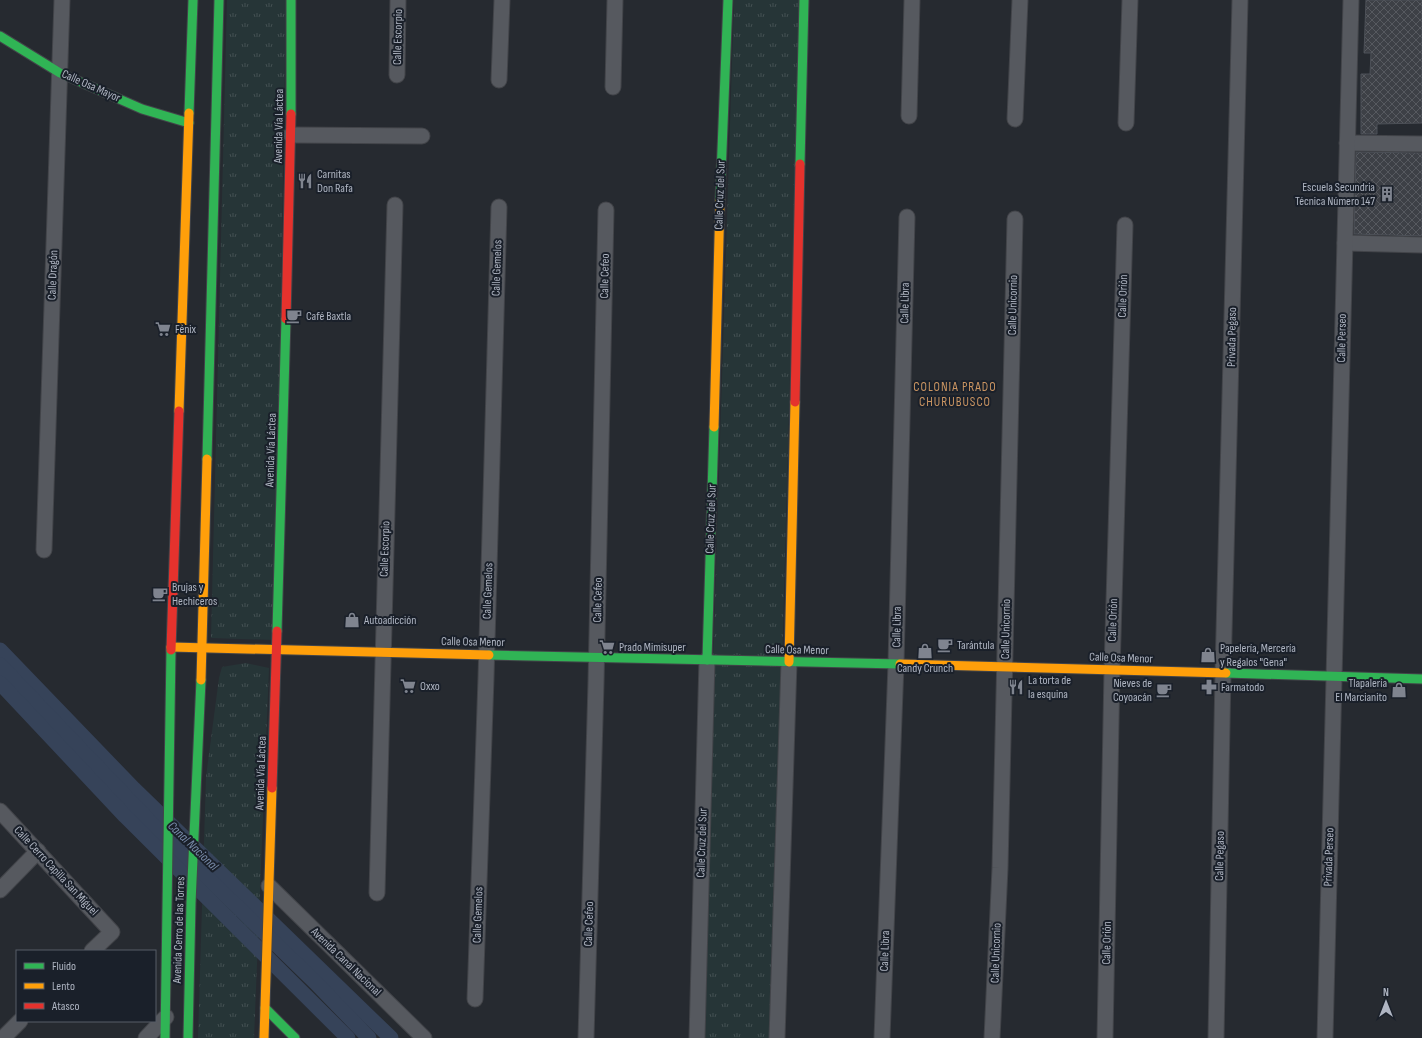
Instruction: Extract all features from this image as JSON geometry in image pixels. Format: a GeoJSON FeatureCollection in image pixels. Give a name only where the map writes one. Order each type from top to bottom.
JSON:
{"type":"FeatureCollection","features":[{"type":"Feature","properties":{"kind":"street","name":"Calle Dragón"},"geometry":{"type":"LineString","coordinates":[[44,550],[62,0]]}},
{"type":"Feature","properties":{"kind":"street"},"geometry":{"type":"LineString","coordinates":[[171,647],[193,0]]}},
{"type":"Feature","properties":{"kind":"street"},"geometry":{"type":"LineString","coordinates":[[202,648],[219,0]]}},
{"type":"Feature","properties":{"kind":"street","name":"Avenida Vía Láctea"},"geometry":{"type":"LineString","coordinates":[[269,893],[278,650],[291,135],[291,0]]}},
{"type":"Feature","properties":{"kind":"street","name":"Calle Escorpio"},"geometry":{"type":"LineString","coordinates":[[397,75],[398,0]]}},
{"type":"Feature","properties":{"kind":"street"},"geometry":{"type":"LineString","coordinates":[[499,80],[502,0]]}},
{"type":"Feature","properties":{"kind":"street"},"geometry":{"type":"LineString","coordinates":[[613,87],[615,0]]}},
{"type":"Feature","properties":{"kind":"street","name":"Calle Cruz del Sur"},"geometry":{"type":"LineString","coordinates":[[696,1038],[722,129],[728,0]]}},
{"type":"Feature","properties":{"kind":"street"},"geometry":{"type":"LineString","coordinates":[[777,1038],[789,662],[804,0]]}},
{"type":"Feature","properties":{"kind":"street"},"geometry":{"type":"LineString","coordinates":[[909,116],[912,0]]}},
{"type":"Feature","properties":{"kind":"street"},"geometry":{"type":"LineString","coordinates":[[1015,119],[1020,0]]}},
{"type":"Feature","properties":{"kind":"street"},"geometry":{"type":"LineString","coordinates":[[1126,123],[1130,0]]}},
{"type":"Feature","properties":{"kind":"street","name":"Privada Pegaso"},"geometry":{"type":"LineString","coordinates":[[1223,673],[1240,0]]}},
{"type":"Feature","properties":{"kind":"street","name":"Calle Perseo"},"geometry":{"type":"LineString","coordinates":[[1335,677],[1351,0]]}},
{"type":"Feature","properties":{"kind":"street","name":"Calle Osa Mayor"},"geometry":{"type":"LineString","coordinates":[[0,36],[60,73],[142,109],[189,123]]}},
{"type":"Feature","properties":{"kind":"street"},"geometry":{"type":"LineString","coordinates":[[291,135],[422,136]]}},
{"type":"Feature","properties":{"kind":"street"},"geometry":{"type":"LineString","coordinates":[[1347,143],[1422,144]]}},
{"type":"Feature","properties":{"kind":"street","name":"Calle Escorpio"},"geometry":{"type":"LineString","coordinates":[[377,893],[382,652],[395,205]]}},
{"type":"Feature","properties":{"kind":"street","name":"Calle Gemelos"},"geometry":{"type":"LineString","coordinates":[[475,1000],[499,207]]}},
{"type":"Feature","properties":{"kind":"street","name":"Calle Cefeo"},"geometry":{"type":"LineString","coordinates":[[586,1038],[606,210]]}},
{"type":"Feature","properties":{"kind":"street","name":"Calle Libra"},"geometry":{"type":"LineString","coordinates":[[882,1038],[896,664],[907,216]]}},
{"type":"Feature","properties":{"kind":"street","name":"Calle Unicornio"},"geometry":{"type":"LineString","coordinates":[[992,1038],[1000,868],[1015,219]]}},
{"type":"Feature","properties":{"kind":"street","name":"Calle Orión"},"geometry":{"type":"LineString","coordinates":[[1105,1038],[1112,670],[1125,225]]}},
{"type":"Feature","properties":{"kind":"street"},"geometry":{"type":"LineString","coordinates":[[1345,243],[1422,245]]}},
{"type":"Feature","properties":{"kind":"street","name":"Calle Osa Menor"},"geometry":{"type":"LineString","coordinates":[[171,647],[896,664],[1422,679]]}},
{"type":"Feature","properties":{"kind":"street","name":"Avenida Cerro de las Torres"},"geometry":{"type":"LineString","coordinates":[[165,1038],[171,647]]}},
{"type":"Feature","properties":{"kind":"street","name":"Avenida Cerro de las Torres"},"geometry":{"type":"LineString","coordinates":[[188,1038],[202,648]]}},
{"type":"Feature","properties":{"kind":"street","name":"Calle Pegaso"},"geometry":{"type":"LineString","coordinates":[[1216,1038],[1223,673]]}},
{"type":"Feature","properties":{"kind":"street","name":"Privada Perseo"},"geometry":{"type":"LineString","coordinates":[[1325,1038],[1328,863],[1335,677]]}},
{"type":"Feature","properties":{"kind":"street","name":"Calle Cerro Capilla San Miguel"},"geometry":{"type":"LineString","coordinates":[[0,811],[112,932],[93,950]]}},
{"type":"Feature","properties":{"kind":"street"},"geometry":{"type":"LineString","coordinates":[[0,890],[38,851]]}},
{"type":"Feature","properties":{"kind":"street"},"geometry":{"type":"LineString","coordinates":[[264,1038],[269,893]]}},
{"type":"Feature","properties":{"kind":"street","name":"Avenida Canal Nacional"},"geometry":{"type":"LineString","coordinates":[[269,893],[424,1038]]}},
{"type":"Feature","properties":{"kind":"street"},"geometry":{"type":"LineString","coordinates":[[265,1008],[295,1038]]}},
{"type":"Feature","properties":{"kind":"street"},"geometry":{"type":"LineString","coordinates":[[146,1038],[166,1017]]}},
{"type":"Feature","properties":{"kind":"street"},"geometry":{"type":"LineString","coordinates":[[3,1038],[19,1022]]}},
{"type":"Feature","properties":{"kind":"green space"},"geometry":{"type":"Polygon","coordinates":[[[227,0],[286,0],[275,640],[211,638],[227,0]]]}},
{"type":"Feature","properties":{"kind":"green space"},"geometry":{"type":"Polygon","coordinates":[[[734,0],[800,0],[772,1038],[701,1038],[734,0]]]}},
{"type":"Feature","properties":{"kind":"green space"},"geometry":{"type":"Polygon","coordinates":[[[246,663],[269,668],[254,1038],[198,1038],[206,777],[219,678],[222,667],[246,663]]]}},
{"type":"Feature","properties":{"kind":"building"},"geometry":{"type":"Polygon","coordinates":[[[1366,0],[1422,0],[1422,123],[1377,124],[1377,134],[1361,134],[1361,74],[1370,74],[1371,53],[1364,53],[1366,0]]]}},
{"type":"Feature","properties":{"kind":"building","name":"Escuela Secundria Técnica Número 147"},"geometry":{"type":"Polygon","coordinates":[[[1356,152],[1422,153],[1422,236],[1354,234],[1356,152]]]}},
{"type":"Feature","properties":{"kind":"waterway","name":"Canal Nacional"},"geometry":{"type":"LineString","coordinates":[[0,650],[134,789],[391,1038]]}},
{"type":"Feature","properties":{"kind":"waterway","name":"Canal Nacional"},"geometry":{"type":"LineString","coordinates":[[0,665],[154,826],[315,982],[369,1038]]}},
{"type":"Feature","properties":{"kind":"waterway","name":"Canal Nacional"},"geometry":{"type":"LineString","coordinates":[[0,683],[125,816],[348,1038]]}},
{"type":"Feature","properties":{"kind":"traffic: fast"},"geometry":{"type":"LineString","coordinates":[[189,113],[193,0]]}},
{"type":"Feature","properties":{"kind":"traffic: fast"},"geometry":{"type":"LineString","coordinates":[[207,459],[219,0]]}},
{"type":"Feature","properties":{"kind":"traffic: fast"},"geometry":{"type":"LineString","coordinates":[[291,0],[291,114]]}},
{"type":"Feature","properties":{"kind":"traffic: fast"},"geometry":{"type":"LineString","coordinates":[[720,200],[728,0]]}},
{"type":"Feature","properties":{"kind":"traffic: fast"},"geometry":{"type":"LineString","coordinates":[[800,164],[804,0]]}},
{"type":"Feature","properties":{"kind":"traffic: fast"},"geometry":{"type":"LineString","coordinates":[[0,36],[60,73],[142,109],[189,123]]}},
{"type":"Feature","properties":{"kind":"traffic: fast"},"geometry":{"type":"LineString","coordinates":[[277,631],[286,319]]}},
{"type":"Feature","properties":{"kind":"traffic: fast"},"geometry":{"type":"LineString","coordinates":[[707,660],[714,427]]}},
{"type":"Feature","properties":{"kind":"traffic: fast"},"geometry":{"type":"LineString","coordinates":[[165,1038],[171,650]]}},
{"type":"Feature","properties":{"kind":"traffic: fast"},"geometry":{"type":"LineString","coordinates":[[489,655],[900,664]]}},
{"type":"Feature","properties":{"kind":"traffic: fast"},"geometry":{"type":"LineString","coordinates":[[1226,673],[1422,679]]}},
{"type":"Feature","properties":{"kind":"traffic: fast"},"geometry":{"type":"LineString","coordinates":[[188,1038],[191,903],[201,680]]}},
{"type":"Feature","properties":{"kind":"traffic: fast"},"geometry":{"type":"LineString","coordinates":[[265,1008],[295,1038]]}},
{"type":"Feature","properties":{"kind":"traffic: slow"},"geometry":{"type":"LineString","coordinates":[[179,411],[189,113]]}},
{"type":"Feature","properties":{"kind":"traffic: slow"},"geometry":{"type":"LineString","coordinates":[[714,427],[720,200]]}},
{"type":"Feature","properties":{"kind":"traffic: slow"},"geometry":{"type":"LineString","coordinates":[[789,662],[795,402]]}},
{"type":"Feature","properties":{"kind":"traffic: slow"},"geometry":{"type":"LineString","coordinates":[[201,680],[207,459]]}},
{"type":"Feature","properties":{"kind":"traffic: slow"},"geometry":{"type":"LineString","coordinates":[[171,647],[489,655]]}},
{"type":"Feature","properties":{"kind":"traffic: slow"},"geometry":{"type":"LineString","coordinates":[[900,664],[1226,673]]}},
{"type":"Feature","properties":{"kind":"traffic: slow"},"geometry":{"type":"LineString","coordinates":[[264,1038],[272,788]]}},
{"type":"Feature","properties":{"kind":"traffic: jam"},"geometry":{"type":"LineString","coordinates":[[286,319],[291,114]]}},
{"type":"Feature","properties":{"kind":"traffic: jam"},"geometry":{"type":"LineString","coordinates":[[795,402],[800,164]]}},
{"type":"Feature","properties":{"kind":"traffic: jam"},"geometry":{"type":"LineString","coordinates":[[171,650],[179,411]]}},
{"type":"Feature","properties":{"kind":"traffic: jam"},"geometry":{"type":"LineString","coordinates":[[272,788],[277,631]]}},
{"type":"Feature","properties":{"kind":"place","name":"Carnitas Don Rafa"},"geometry":{"type":"Point","coordinates":[305,181]}},
{"type":"Feature","properties":{"kind":"place","name":"Escuela Secundria Técnica Número 147"},"geometry":{"type":"Point","coordinates":[1387,194]}},
{"type":"Feature","properties":{"kind":"place","name":"Café Baxtla"},"geometry":{"type":"Point","coordinates":[294,316]}},
{"type":"Feature","properties":{"kind":"place","name":"Fénix"},"geometry":{"type":"Point","coordinates":[163,329]}},
{"type":"Feature","properties":{"kind":"place","name":"Brujas y Hechiceros"},"geometry":{"type":"Point","coordinates":[160,594]}},
{"type":"Feature","properties":{"kind":"place","name":"Autoadicción"},"geometry":{"type":"Point","coordinates":[352,620]}},
{"type":"Feature","properties":{"kind":"place","name":"Tarántula"},"geometry":{"type":"Point","coordinates":[945,645]}},
{"type":"Feature","properties":{"kind":"place","name":"Prado Mimisuper"},"geometry":{"type":"Point","coordinates":[607,647]}},
{"type":"Feature","properties":{"kind":"place","name":"Candy Crunch"},"geometry":{"type":"Point","coordinates":[925,651]}},
{"type":"Feature","properties":{"kind":"place","name":"Papelería, Mercería y Regalos \"Gena\""},"geometry":{"type":"Point","coordinates":[1208,655]}},
{"type":"Feature","properties":{"kind":"place","name":"Oxxo"},"geometry":{"type":"Point","coordinates":[408,686]}},
{"type":"Feature","properties":{"kind":"place","name":"La torta de la esquina"},"geometry":{"type":"Point","coordinates":[1016,687]}},
{"type":"Feature","properties":{"kind":"place","name":"Farmatodo"},"geometry":{"type":"Point","coordinates":[1209,687]}},
{"type":"Feature","properties":{"kind":"place","name":"Nieves de Coyoacán"},"geometry":{"type":"Point","coordinates":[1164,690]}},
{"type":"Feature","properties":{"kind":"place","name":"Tlapalería El Marcianito"},"geometry":{"type":"Point","coordinates":[1399,690]}},
{"type":"Feature","properties":{"kind":"district","name":"COLONIA PRADO CHURUBUSCO"},"geometry":{"type":"Point","coordinates":[955,394]}}]}
